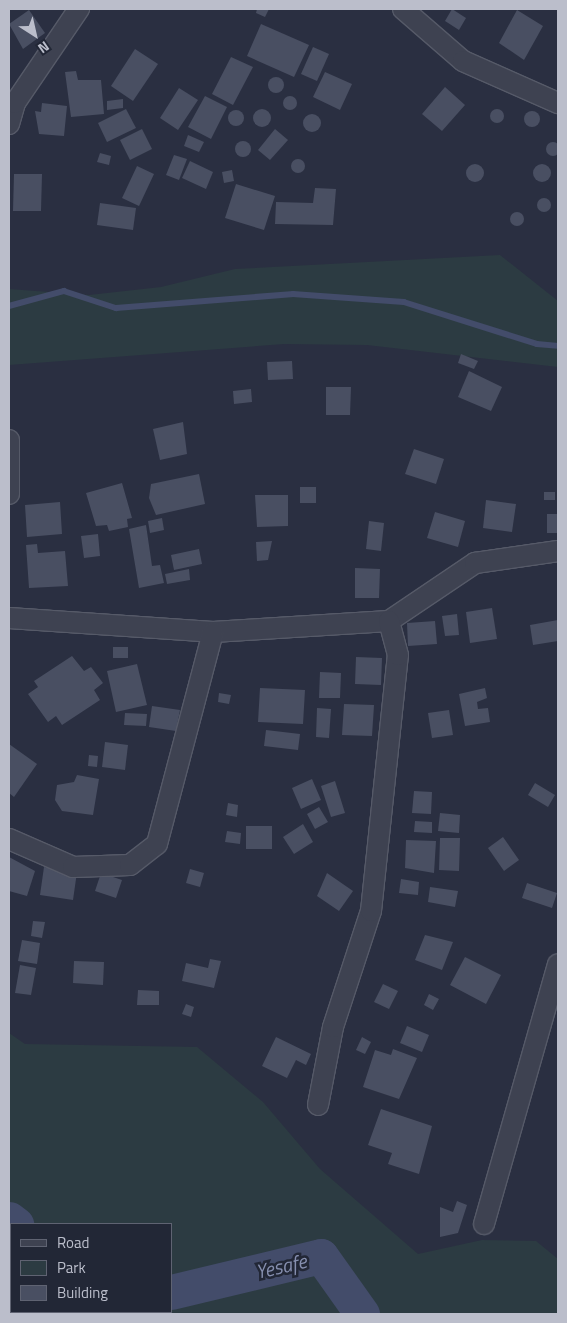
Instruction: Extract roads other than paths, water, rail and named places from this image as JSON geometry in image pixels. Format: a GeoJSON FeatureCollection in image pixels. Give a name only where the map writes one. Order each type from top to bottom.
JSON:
{"type":"FeatureCollection","features":[{"type":"Feature","properties":{"kind":"street"},"geometry":{"type":"LineString","coordinates":[[9,124],[15,103],[79,9]]}},
{"type":"Feature","properties":{"kind":"street"},"geometry":{"type":"LineString","coordinates":[[403,9],[463,61],[558,103]]}},
{"type":"Feature","properties":{"kind":"street"},"geometry":{"type":"LineString","coordinates":[[9,440],[9,494]]}},
{"type":"Feature","properties":{"kind":"street"},"geometry":{"type":"LineString","coordinates":[[9,618],[213,632],[389,621],[419,604],[445,579],[475,563],[558,551]]}},
{"type":"Feature","properties":{"kind":"street"},"geometry":{"type":"LineString","coordinates":[[318,1104],[332,1027],[371,911],[398,655],[389,621]]}},
{"type":"Feature","properties":{"kind":"street"},"geometry":{"type":"LineString","coordinates":[[9,839],[73,868],[130,865],[157,844],[213,632]]}},
{"type":"Feature","properties":{"kind":"street"},"geometry":{"type":"LineString","coordinates":[[484,1224],[558,964]]}},
{"type":"Feature","properties":{"kind":"waterway"},"geometry":{"type":"LineString","coordinates":[[9,306],[64,291],[116,308],[293,294],[404,302],[537,344],[558,346]]}},
{"type":"Feature","properties":{"kind":"waterway","name":"Yesafe"},"geometry":{"type":"LineString","coordinates":[[9,1219],[15,1223]]}},
{"type":"Feature","properties":{"kind":"waterway","name":"Yesafe"},"geometry":{"type":"LineString","coordinates":[[172,1292],[321,1256],[362,1314]]}}]}
